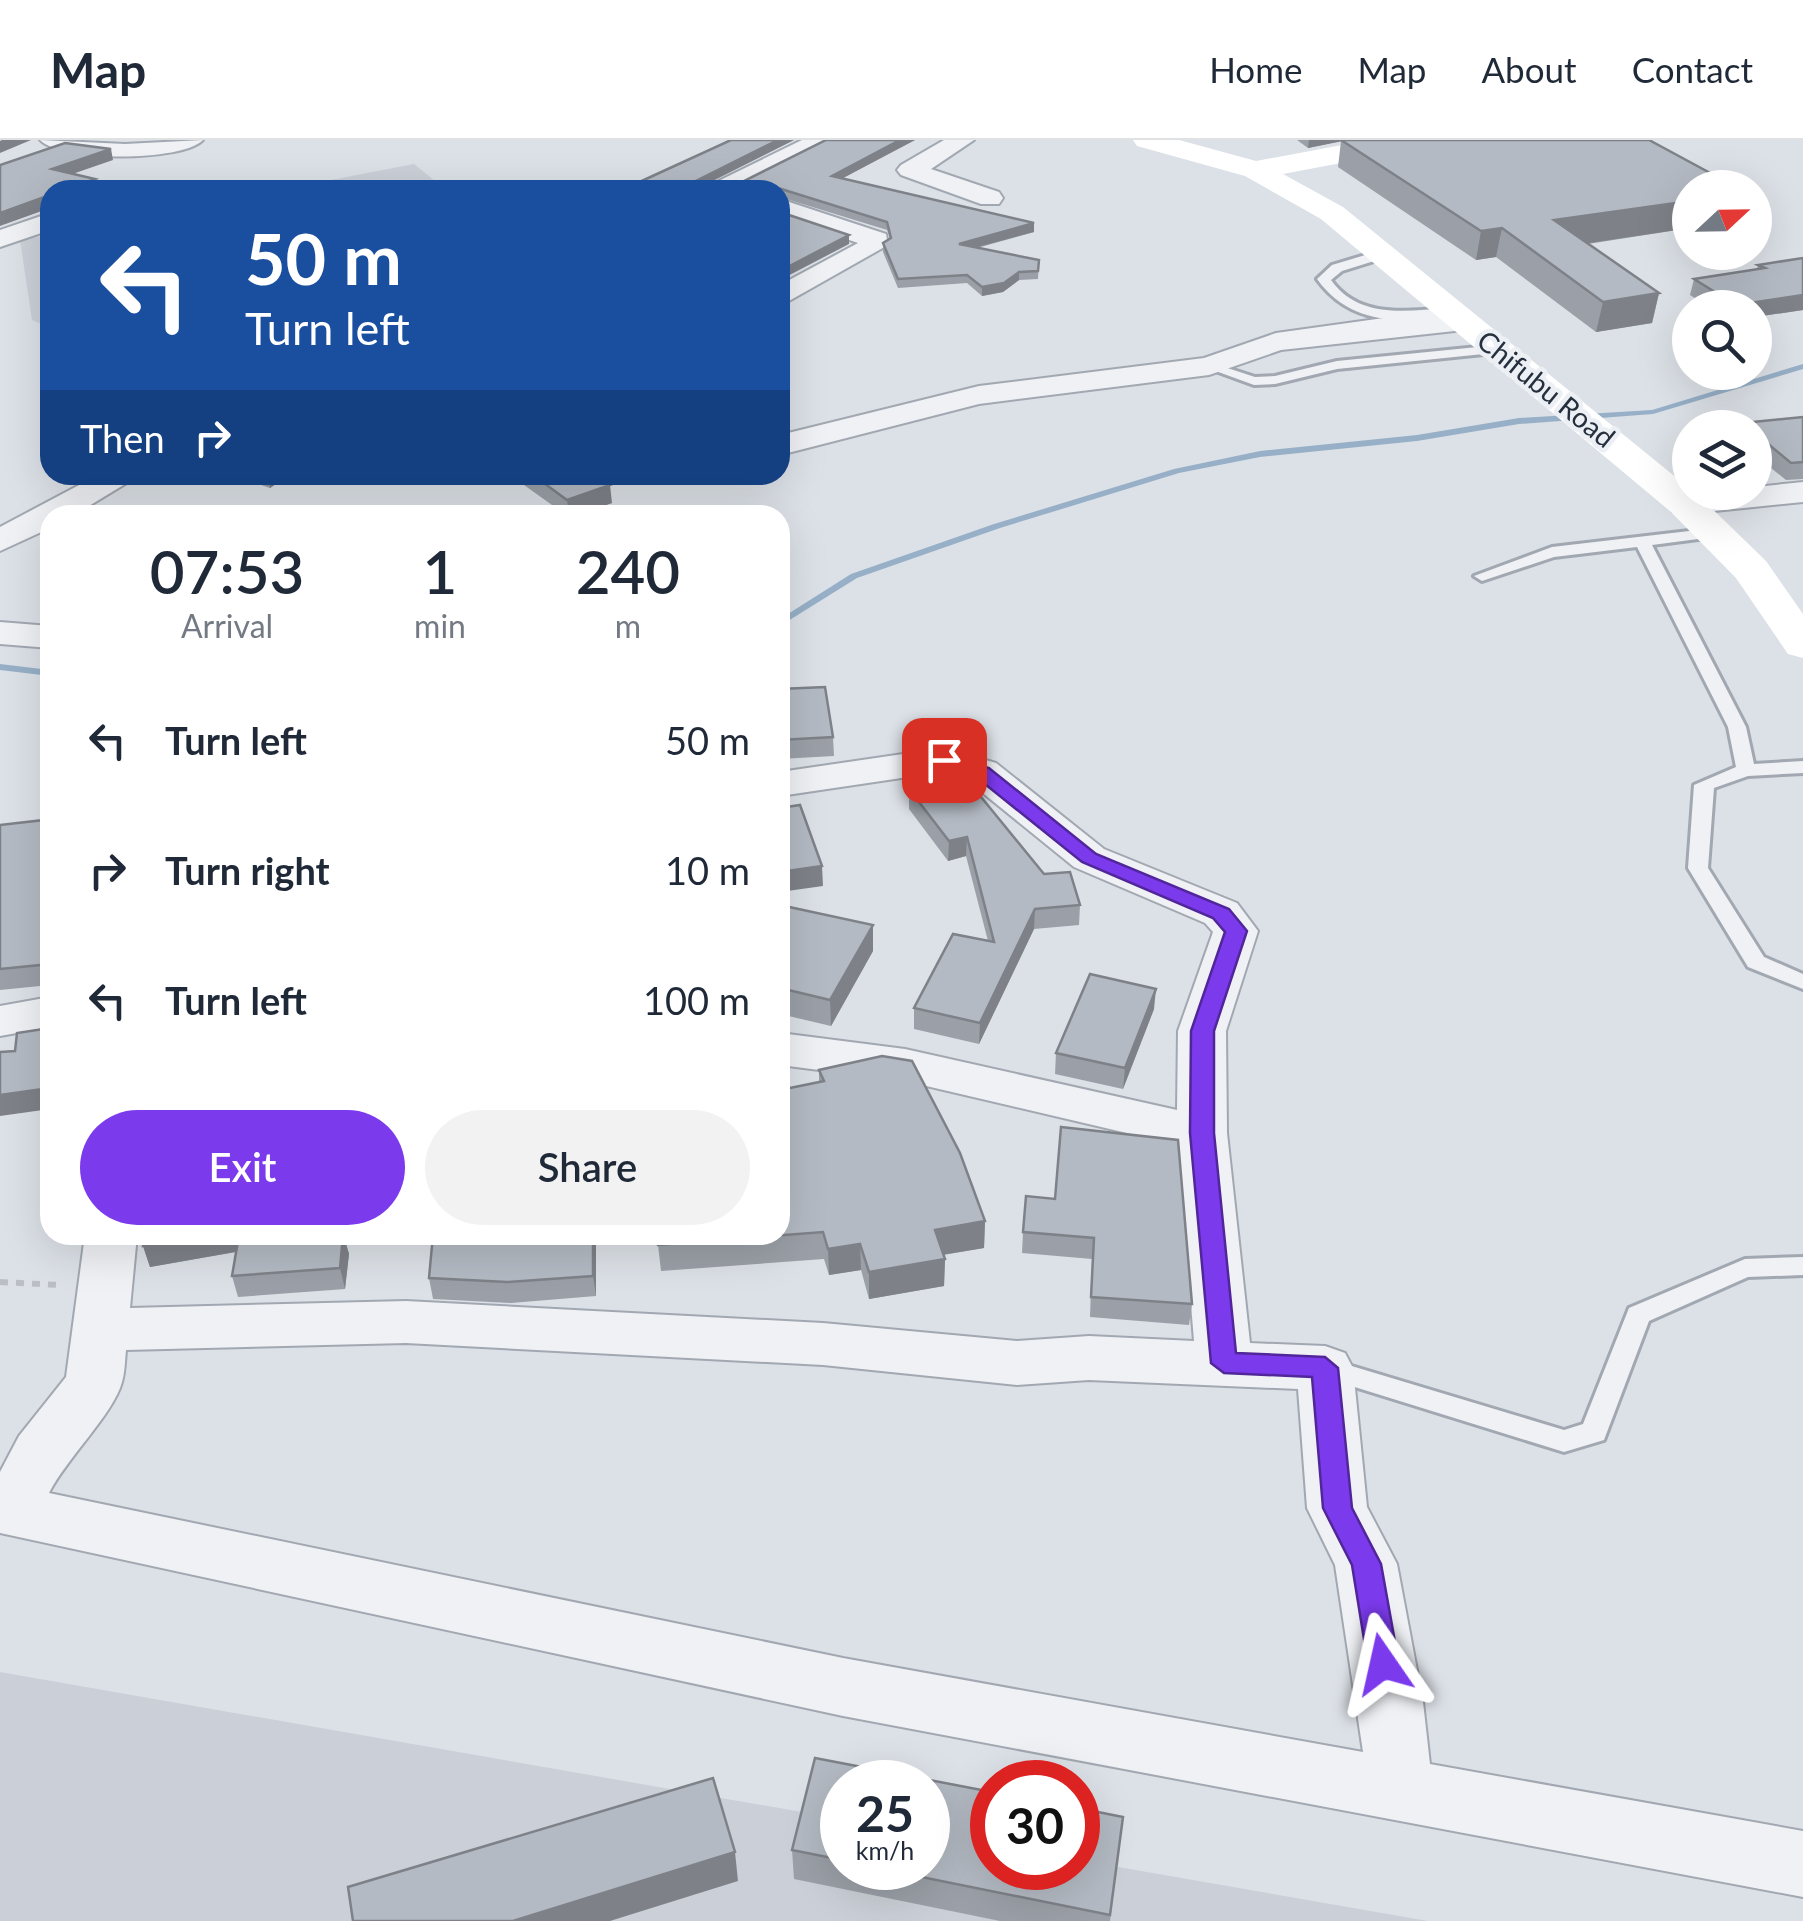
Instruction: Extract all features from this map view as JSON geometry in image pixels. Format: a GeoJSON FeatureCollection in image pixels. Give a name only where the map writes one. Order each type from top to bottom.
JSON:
{"type":"FeatureCollection","features":[{"type":"Feature","properties":{"kind":"main road"},"geometry":{"type":"LineString","coordinates":[[1148,140],[1255,170],[1415,140]]}},
{"type":"Feature","properties":{"kind":"main road","name":"Chifubu Road"},"geometry":{"type":"LineString","coordinates":[[1255,170],[1332,213],[1672,493]]}},
{"type":"Feature","properties":{"kind":"main road","name":"Chifubu Road"},"geometry":{"type":"LineString","coordinates":[[1691,510],[1752,570],[1803,646]]}},
{"type":"Feature","properties":{"kind":"street"},"geometry":{"type":"LineString","coordinates":[[49,146],[122,163],[192,140]]}},
{"type":"Feature","properties":{"kind":"street"},"geometry":{"type":"LineString","coordinates":[[737,180],[822,140]]}},
{"type":"Feature","properties":{"kind":"street"},"geometry":{"type":"LineString","coordinates":[[962,140],[910,170],[990,198]]}},
{"type":"Feature","properties":{"kind":"street"},"geometry":{"type":"LineString","coordinates":[[790,210],[876,240],[874,245],[790,291]]}},
{"type":"Feature","properties":{"kind":"street"},"geometry":{"type":"LineString","coordinates":[[0,239],[40,225]]}},
{"type":"Feature","properties":{"kind":"street"},"geometry":{"type":"LineString","coordinates":[[790,444],[979,395],[1209,366],[1276,342],[1456,317]]}},
{"type":"Feature","properties":{"kind":"street"},"geometry":{"type":"LineString","coordinates":[[67,505],[104,485]]}},
{"type":"Feature","properties":{"kind":"street"},"geometry":{"type":"LineString","coordinates":[[1772,495],[1803,492]]}},
{"type":"Feature","properties":{"kind":"street"},"geometry":{"type":"LineString","coordinates":[[0,541],[40,520]]}},
{"type":"Feature","properties":{"kind":"street"},"geometry":{"type":"LineString","coordinates":[[0,633],[40,636]]}},
{"type":"Feature","properties":{"kind":"street"},"geometry":{"type":"LineString","coordinates":[[790,783],[944,760],[982,772],[1089,858],[1221,913],[1236,931],[1202,1031],[1202,1133],[1224,1363]]}},
{"type":"Feature","properties":{"kind":"street"},"geometry":{"type":"LineString","coordinates":[[0,1021],[40,1014]]}},
{"type":"Feature","properties":{"kind":"street"},"geometry":{"type":"LineString","coordinates":[[790,1050],[905,1065],[1202,1133]]}},
{"type":"Feature","properties":{"kind":"street"},"geometry":{"type":"LineString","coordinates":[[110,1245],[94,1383],[40,1453],[5,1509],[843,1687],[1803,1864]]}},
{"type":"Feature","properties":{"kind":"street"},"geometry":{"type":"LineString","coordinates":[[102,1308],[823,1344],[1016,1364],[1089,1358],[1325,1368],[1338,1508],[1366,1564],[1391,1702],[1399,1789]]}},
{"type":"Feature","properties":{"kind":"lane"},"geometry":{"type":"LineString","coordinates":[[1382,254],[1337,268],[1324,280],[1332,295],[1348,307],[1373,315],[1456,317]]}},
{"type":"Feature","properties":{"kind":"lane"},"geometry":{"type":"LineString","coordinates":[[1209,366],[1254,381],[1337,365],[1498,349]]}},
{"type":"Feature","properties":{"kind":"lane"},"geometry":{"type":"LineString","coordinates":[[1482,576],[1552,552],[1644,545],[1715,534]]}},
{"type":"Feature","properties":{"kind":"lane"},"geometry":{"type":"LineString","coordinates":[[1644,545],[1737,726],[1746,770]]}},
{"type":"Feature","properties":{"kind":"lane"},"geometry":{"type":"LineString","coordinates":[[1803,766],[1746,770],[1704,785],[1698,868],[1756,962],[1803,982]]}},
{"type":"Feature","properties":{"kind":"lane"},"geometry":{"type":"LineString","coordinates":[[1325,1368],[1564,1441],[1594,1432],[1638,1315],[1746,1268],[1803,1266]]}},
{"type":"Feature","properties":{"kind":"path"},"geometry":{"type":"LineString","coordinates":[[0,1282],[102,1308]]}},
{"type":"Feature","properties":{"kind":"shaded area"},"geometry":{"type":"Polygon","coordinates":[[[414,164],[434,180],[331,180],[414,164]]]}},
{"type":"Feature","properties":{"kind":"shaded area"},"geometry":{"type":"Polygon","coordinates":[[[40,237],[40,324],[32,320],[20,240],[40,237]]]}},
{"type":"Feature","properties":{"kind":"shaded area"},"geometry":{"type":"Polygon","coordinates":[[[0,1672],[820,1815],[820,1890],[950,1890],[950,1868],[970,1868],[970,1890],[1100,1890],[1100,1864],[1428,1921],[0,1921],[0,1672]]]}},
{"type":"Feature","properties":{"kind":"building"},"geometry":{"type":"Polygon","coordinates":[[[731,140],[778,140],[698,180],[644,180],[731,140]]]}},
{"type":"Feature","properties":{"kind":"building"},"geometry":{"type":"Polygon","coordinates":[[[826,140],[900,140],[832,176],[1034,223],[959,244],[1039,260],[1038,271],[1019,272],[1004,283],[982,287],[967,275],[898,279],[883,243],[891,238],[887,222],[790,192],[790,180],[746,180],[826,140]]]}},
{"type":"Feature","properties":{"kind":"building"},"geometry":{"type":"Polygon","coordinates":[[[1341,140],[1649,140],[1705,170],[1672,170],[1672,204],[1554,220],[1659,293],[1603,302],[1502,228],[1481,231],[1341,140]]]}},
{"type":"Feature","properties":{"kind":"building"},"geometry":{"type":"Polygon","coordinates":[[[65,143],[111,149],[52,169],[95,179],[40,180],[40,199],[0,213],[0,165],[65,143]]]}},
{"type":"Feature","properties":{"kind":"building"},"geometry":{"type":"Polygon","coordinates":[[[790,215],[849,235],[790,266],[790,215]]]}},
{"type":"Feature","properties":{"kind":"building"},"geometry":{"type":"Polygon","coordinates":[[[1803,258],[1803,295],[1772,300],[1772,290],[1712,290],[1694,279],[1772,270],[1772,263],[1803,258]]]}},
{"type":"Feature","properties":{"kind":"building"},"geometry":{"type":"Polygon","coordinates":[[[1803,417],[1803,462],[1791,463],[1772,447],[1772,420],[1803,417]]]}},
{"type":"Feature","properties":{"kind":"building"},"geometry":{"type":"Polygon","coordinates":[[[547,485],[610,485],[567,500],[547,485]]]}},
{"type":"Feature","properties":{"kind":"building"},"geometry":{"type":"Polygon","coordinates":[[[825,687],[833,737],[790,739],[790,689],[825,687]]]}},
{"type":"Feature","properties":{"kind":"building"},"geometry":{"type":"Polygon","coordinates":[[[968,781],[1044,874],[1070,872],[1080,905],[1035,909],[980,1023],[914,1008],[953,934],[994,942],[967,837],[949,841],[909,789],[968,781]]]}},
{"type":"Feature","properties":{"kind":"building"},"geometry":{"type":"Polygon","coordinates":[[[800,805],[822,866],[790,871],[790,806],[800,805]]]}},
{"type":"Feature","properties":{"kind":"building"},"geometry":{"type":"Polygon","coordinates":[[[40,820],[40,965],[0,969],[0,825],[40,820]]]}},
{"type":"Feature","properties":{"kind":"building"},"geometry":{"type":"Polygon","coordinates":[[[790,907],[873,925],[830,1000],[790,990],[790,907]]]}},
{"type":"Feature","properties":{"kind":"building"},"geometry":{"type":"Polygon","coordinates":[[[1090,974],[1156,989],[1125,1068],[1056,1053],[1090,974]]]}},
{"type":"Feature","properties":{"kind":"building"},"geometry":{"type":"Polygon","coordinates":[[[40,1030],[40,1089],[0,1095],[0,1052],[15,1051],[17,1033],[40,1030]]]}},
{"type":"Feature","properties":{"kind":"building"},"geometry":{"type":"Polygon","coordinates":[[[882,1056],[912,1061],[960,1153],[985,1221],[935,1230],[945,1259],[869,1272],[860,1244],[828,1249],[823,1232],[790,1235],[790,1088],[824,1081],[819,1070],[882,1056]]]}},
{"type":"Feature","properties":{"kind":"building"},"geometry":{"type":"Polygon","coordinates":[[[1061,1127],[1178,1140],[1192,1304],[1091,1297],[1094,1238],[1023,1232],[1026,1196],[1055,1199],[1061,1127]]]}},
{"type":"Feature","properties":{"kind":"building"},"geometry":{"type":"Polygon","coordinates":[[[237,1245],[342,1245],[340,1268],[232,1276],[237,1245]]]}},
{"type":"Feature","properties":{"kind":"building"},"geometry":{"type":"Polygon","coordinates":[[[432,1245],[593,1245],[593,1276],[507,1282],[429,1278],[432,1245]]]}},
{"type":"Feature","properties":{"kind":"building"},"geometry":{"type":"Polygon","coordinates":[[[815,1758],[825,1760],[820,1760],[820,1856],[792,1850],[815,1758]]]}},
{"type":"Feature","properties":{"kind":"building"},"geometry":{"type":"Polygon","coordinates":[[[713,1778],[735,1852],[513,1921],[353,1921],[348,1887],[713,1778]]]}},
{"type":"Feature","properties":{"kind":"building"},"geometry":{"type":"Polygon","coordinates":[[[950,1784],[970,1788],[970,1887],[950,1883],[950,1784]]]}},
{"type":"Feature","properties":{"kind":"building"},"geometry":{"type":"Polygon","coordinates":[[[1100,1812],[1123,1817],[1110,1915],[986,1890],[1100,1890],[1100,1812]]]}},
{"type":"Feature","properties":{"kind":"waterway"},"geometry":{"type":"LineString","coordinates":[[790,617],[854,576],[997,526],[1177,471],[1260,454],[1417,438],[1519,421],[1653,412],[1803,366]]}},
{"type":"Feature","properties":{"kind":"waterway"},"geometry":{"type":"LineString","coordinates":[[0,667],[40,672]]}},
{"type":"Feature","properties":{"kind":"route"},"geometry":{"type":"LineString","coordinates":[[944,760],[982,772],[1089,858],[1221,913],[1236,931],[1202,1031],[1202,1133],[1224,1363],[1325,1368],[1338,1508],[1366,1564],[1383,1664]]}}]}
